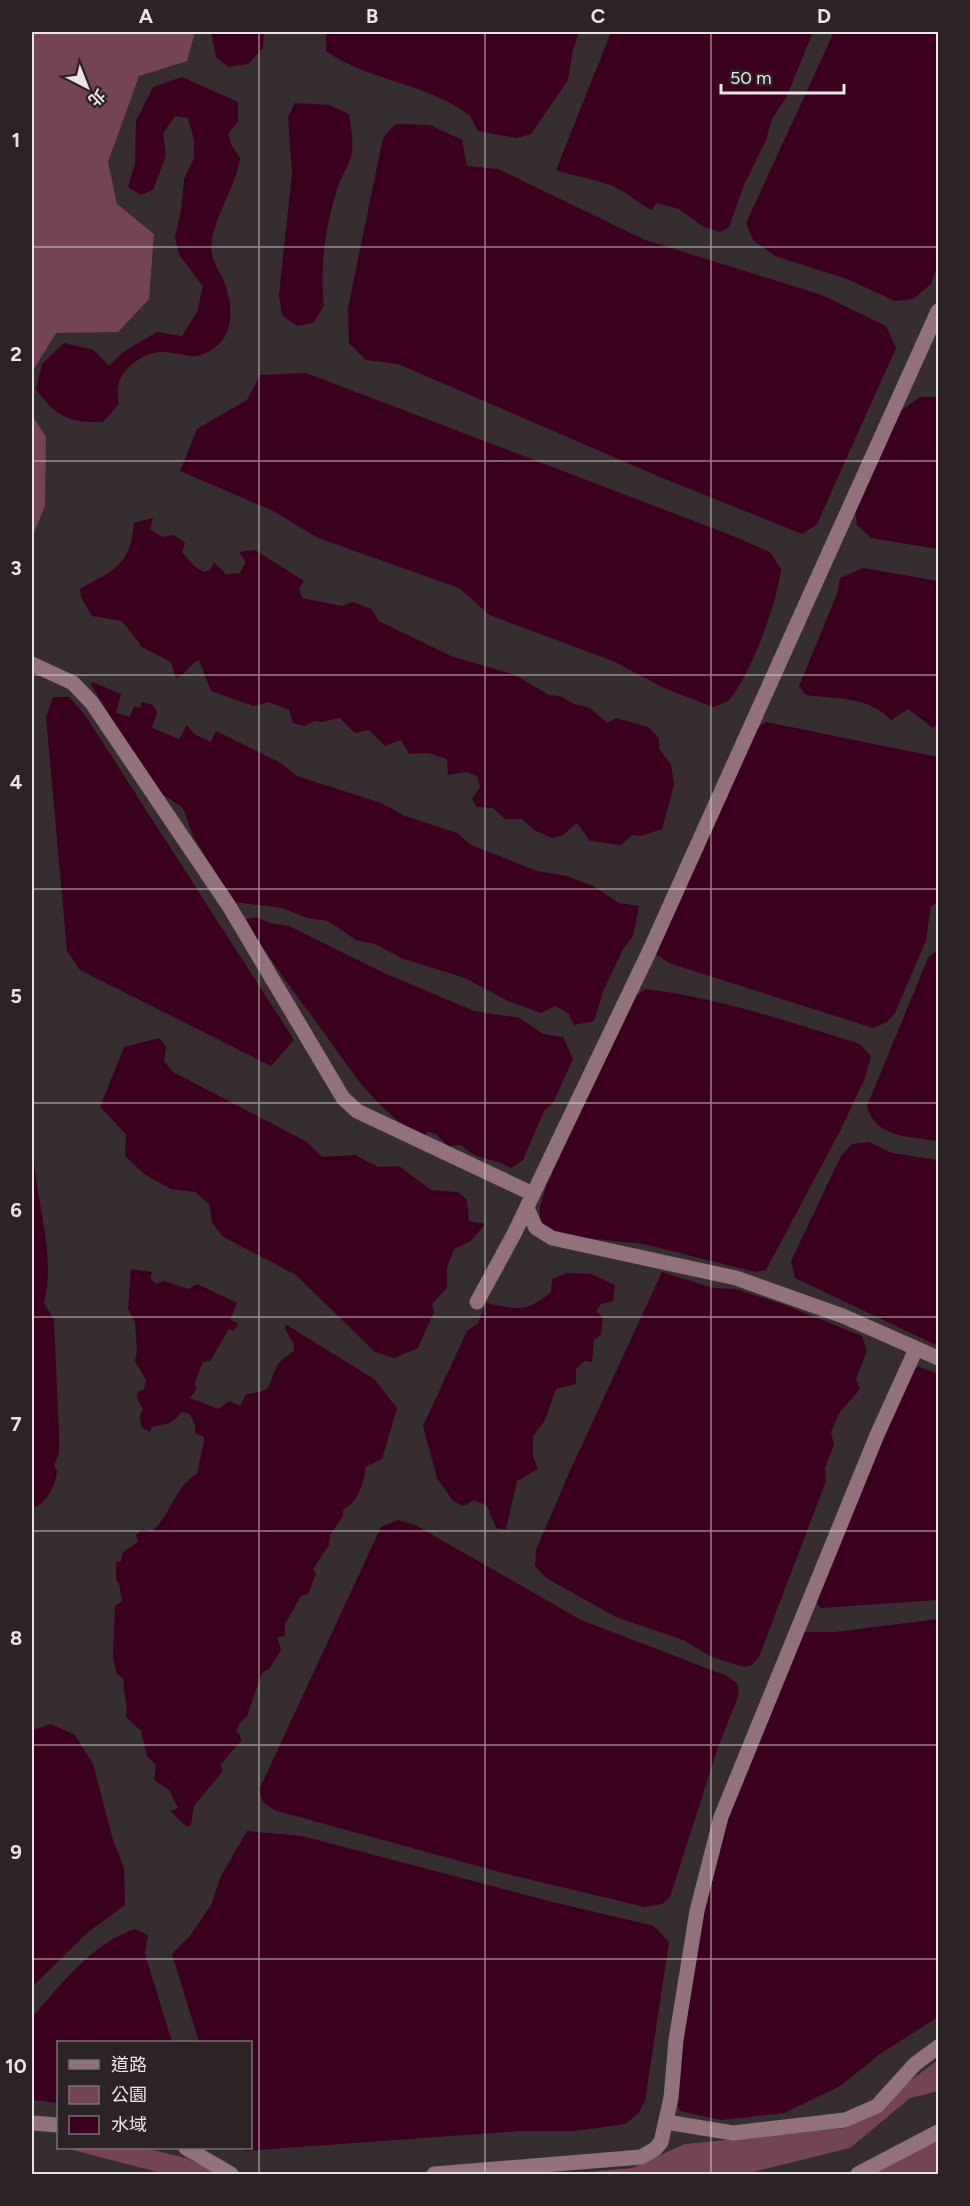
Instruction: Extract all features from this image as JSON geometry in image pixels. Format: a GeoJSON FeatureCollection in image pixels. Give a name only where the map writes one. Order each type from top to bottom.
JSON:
{"type":"FeatureCollection","features":[{"type":"Feature","properties":{"kind":"street"},"geometry":{"type":"LineString","coordinates":[[477,1302],[530,1201],[649,952],[939,311]]}},
{"type":"Feature","properties":{"kind":"street"},"geometry":{"type":"LineString","coordinates":[[32,664],[73,683],[92,703],[229,906],[343,1098],[357,1111],[530,1201],[536,1228],[552,1238],[736,1278],[843,1316],[939,1358]]}},
{"type":"Feature","properties":{"kind":"street"},"geometry":{"type":"LineString","coordinates":[[434,2175],[641,2157],[655,2150],[661,2142],[666,2122],[697,1911],[721,1817],[868,1457],[916,1349]]}},
{"type":"Feature","properties":{"kind":"street"},"geometry":{"type":"LineString","coordinates":[[666,2122],[732,2133],[845,2120],[877,2106],[915,2064],[939,2047]]}},
{"type":"Feature","properties":{"kind":"street"},"geometry":{"type":"LineString","coordinates":[[32,2123],[57,2125]]}},
{"type":"Feature","properties":{"kind":"street"},"geometry":{"type":"LineString","coordinates":[[858,2175],[939,2132]]}},
{"type":"Feature","properties":{"kind":"street"},"geometry":{"type":"LineString","coordinates":[[188,2149],[231,2175]]}},
{"type":"Feature","properties":{"kind":"green space"},"geometry":{"type":"Polygon","coordinates":[[[32,32],[195,32],[187,61],[139,76],[108,162],[117,204],[154,234],[149,299],[118,332],[56,333],[32,372],[32,32]]]}},
{"type":"Feature","properties":{"kind":"green space"},"geometry":{"type":"Polygon","coordinates":[[[32,415],[46,437],[45,506],[32,538],[32,415]]]}},
{"type":"Feature","properties":{"kind":"green space"},"geometry":{"type":"Polygon","coordinates":[[[938,2060],[938,2091],[910,2098],[850,2148],[745,2174],[564,2174],[632,2168],[685,2144],[846,2128],[938,2060]]]}},
{"type":"Feature","properties":{"kind":"green space"},"geometry":{"type":"Polygon","coordinates":[[[938,2140],[938,2174],[867,2174],[938,2140]]]}},
{"type":"Feature","properties":{"kind":"green space"},"geometry":{"type":"Polygon","coordinates":[[[69,2149],[147,2149],[186,2158],[220,2174],[165,2174],[69,2149]]]}},
{"type":"Feature","properties":{"kind":"water"},"geometry":{"type":"Polygon","coordinates":[[[211,32],[264,32],[263,48],[248,64],[228,67],[216,57],[211,32]]]}},
{"type":"Feature","properties":{"kind":"water"},"geometry":{"type":"Polygon","coordinates":[[[326,32],[579,32],[573,50],[568,80],[531,134],[517,138],[478,131],[469,115],[453,104],[342,61],[326,51],[326,32]]]}},
{"type":"Feature","properties":{"kind":"water"},"geometry":{"type":"Polygon","coordinates":[[[611,32],[813,32],[786,98],[772,119],[766,140],[744,185],[729,227],[720,232],[702,226],[679,209],[656,203],[652,210],[613,186],[556,170],[611,32]]]}},
{"type":"Feature","properties":{"kind":"water"},"geometry":{"type":"Polygon","coordinates":[[[834,32],[938,33],[938,265],[931,284],[913,299],[895,301],[847,279],[775,256],[753,240],[746,223],[834,32]]]}},
{"type":"Feature","properties":{"kind":"water"},"geometry":{"type":"Polygon","coordinates":[[[182,77],[238,102],[238,121],[228,134],[240,158],[238,169],[218,219],[212,243],[215,264],[223,279],[230,304],[228,330],[219,344],[198,356],[163,352],[149,354],[135,362],[124,373],[118,386],[119,404],[103,422],[72,419],[57,412],[36,389],[42,364],[64,343],[94,350],[109,366],[123,352],[157,332],[182,336],[197,312],[203,286],[179,255],[175,237],[181,211],[184,179],[194,158],[194,140],[188,118],[175,116],[163,133],[166,156],[153,190],[141,195],[128,187],[135,164],[136,121],[153,87],[182,77]]]}},
{"type":"Feature","properties":{"kind":"water"},"geometry":{"type":"Polygon","coordinates":[[[295,103],[329,105],[349,114],[352,131],[350,160],[338,186],[327,230],[322,276],[324,306],[313,323],[297,326],[282,315],[279,295],[292,173],[288,117],[295,103]]]}},
{"type":"Feature","properties":{"kind":"water"},"geometry":{"type":"Polygon","coordinates":[[[395,124],[430,125],[462,140],[467,166],[498,169],[645,240],[822,295],[886,326],[896,348],[817,524],[802,534],[660,477],[398,364],[366,360],[349,343],[348,308],[383,138],[395,124]]]}},
{"type":"Feature","properties":{"kind":"water"},"geometry":{"type":"Polygon","coordinates":[[[306,373],[770,552],[781,569],[779,583],[755,655],[730,699],[713,707],[666,689],[613,661],[489,615],[459,588],[318,538],[273,511],[180,471],[197,429],[247,400],[260,375],[306,373]]]}},
{"type":"Feature","properties":{"kind":"water"},"geometry":{"type":"Polygon","coordinates":[[[920,397],[938,397],[938,549],[871,538],[857,525],[855,510],[899,412],[920,397]]]}},
{"type":"Feature","properties":{"kind":"water"},"geometry":{"type":"Polygon","coordinates":[[[153,518],[150,529],[162,537],[174,535],[185,543],[182,552],[194,566],[204,572],[210,570],[214,562],[226,574],[240,573],[246,562],[239,552],[255,550],[304,581],[299,589],[302,598],[342,606],[353,602],[371,609],[379,621],[451,656],[515,675],[549,695],[560,696],[574,704],[590,708],[607,723],[616,718],[648,727],[659,738],[659,749],[671,764],[674,785],[662,829],[641,836],[632,835],[621,845],[590,841],[577,823],[563,835],[552,838],[534,830],[522,819],[505,819],[493,808],[477,807],[472,799],[480,787],[477,776],[467,772],[448,775],[447,759],[428,753],[409,754],[401,740],[385,746],[369,730],[355,733],[340,718],[322,722],[314,721],[305,726],[293,723],[289,710],[269,702],[254,706],[211,691],[199,660],[176,678],[171,662],[142,647],[122,621],[92,616],[81,597],[80,589],[111,571],[124,558],[129,549],[134,523],[153,518]]]}},
{"type":"Feature","properties":{"kind":"water"},"geometry":{"type":"Polygon","coordinates":[[[863,568],[938,581],[938,724],[933,728],[908,709],[891,720],[882,712],[862,703],[840,698],[806,695],[799,686],[837,594],[840,578],[863,568]]]}},
{"type":"Feature","properties":{"kind":"water"},"geometry":{"type":"Polygon","coordinates":[[[92,682],[121,694],[116,713],[130,717],[134,706],[140,708],[142,702],[153,705],[157,712],[152,728],[179,739],[187,725],[194,734],[211,742],[216,731],[281,763],[297,776],[381,803],[405,816],[457,833],[471,845],[537,871],[567,876],[593,886],[619,903],[639,906],[633,936],[623,949],[604,989],[594,1021],[574,1025],[568,1013],[555,1006],[541,1013],[508,1001],[465,978],[401,958],[375,944],[356,940],[328,921],[307,918],[282,908],[234,902],[193,836],[183,808],[155,789],[91,685],[92,682]]]}},
{"type":"Feature","properties":{"kind":"water"},"geometry":{"type":"Polygon","coordinates":[[[53,697],[69,697],[85,715],[294,1040],[271,1066],[80,970],[67,951],[46,717],[53,697]]]}},
{"type":"Feature","properties":{"kind":"water"},"geometry":{"type":"Polygon","coordinates":[[[766,722],[938,757],[938,902],[931,906],[926,940],[895,1013],[887,1022],[873,1028],[669,963],[657,955],[658,944],[752,731],[766,722]]]}},
{"type":"Feature","properties":{"kind":"water"},"geometry":{"type":"Polygon","coordinates":[[[257,917],[270,923],[289,926],[382,972],[474,1011],[520,1018],[543,1034],[563,1037],[573,1059],[553,1103],[544,1111],[523,1160],[511,1168],[480,1157],[461,1145],[448,1146],[436,1134],[428,1132],[422,1138],[391,1115],[355,1076],[273,962],[246,919],[257,917]]]}},
{"type":"Feature","properties":{"kind":"water"},"geometry":{"type":"Polygon","coordinates":[[[938,949],[938,1141],[906,1137],[886,1130],[871,1117],[867,1106],[928,958],[938,949]]]}},
{"type":"Feature","properties":{"kind":"water"},"geometry":{"type":"Polygon","coordinates":[[[646,989],[700,998],[781,1019],[860,1044],[871,1056],[865,1078],[840,1131],[766,1270],[755,1272],[644,1244],[557,1235],[540,1223],[540,1207],[547,1184],[634,997],[646,989]]]}},
{"type":"Feature","properties":{"kind":"water"},"geometry":{"type":"Polygon","coordinates":[[[159,1038],[166,1047],[164,1061],[173,1072],[307,1142],[322,1157],[355,1155],[378,1167],[399,1166],[431,1190],[458,1192],[467,1200],[469,1221],[485,1224],[471,1241],[454,1249],[447,1268],[447,1288],[432,1304],[434,1312],[418,1348],[394,1358],[375,1352],[296,1275],[222,1236],[212,1222],[209,1204],[195,1192],[171,1189],[144,1174],[125,1156],[126,1134],[100,1107],[124,1047],[159,1038]]]}},
{"type":"Feature","properties":{"kind":"water"},"geometry":{"type":"Polygon","coordinates":[[[32,1083],[35,1171],[46,1237],[48,1270],[44,1303],[54,1320],[59,1453],[54,1466],[57,1471],[52,1488],[42,1503],[32,1508],[32,1083]]]}},
{"type":"Feature","properties":{"kind":"water"},"geometry":{"type":"Polygon","coordinates":[[[869,1142],[892,1153],[938,1160],[938,1346],[795,1278],[791,1261],[841,1156],[852,1144],[869,1142]]]}},
{"type":"Feature","properties":{"kind":"water"},"geometry":{"type":"Polygon","coordinates":[[[131,1269],[152,1272],[150,1278],[156,1284],[164,1281],[189,1289],[197,1284],[237,1303],[230,1320],[238,1323],[234,1331],[229,1329],[210,1361],[203,1362],[195,1382],[196,1390],[190,1398],[219,1409],[229,1401],[240,1406],[246,1394],[261,1392],[268,1388],[279,1363],[294,1351],[294,1344],[285,1329],[285,1324],[374,1379],[397,1408],[382,1459],[365,1467],[364,1479],[359,1492],[352,1503],[343,1510],[343,1516],[330,1535],[329,1545],[313,1569],[316,1574],[308,1594],[301,1596],[285,1624],[285,1636],[277,1637],[281,1650],[270,1668],[262,1673],[247,1716],[239,1724],[236,1732],[240,1735],[241,1741],[221,1764],[222,1772],[194,1806],[191,1825],[187,1827],[170,1811],[178,1808],[169,1790],[154,1780],[156,1765],[147,1756],[141,1731],[126,1717],[124,1679],[117,1674],[113,1658],[115,1606],[122,1601],[116,1580],[116,1562],[121,1561],[123,1552],[138,1542],[136,1535],[143,1529],[151,1532],[158,1525],[183,1486],[197,1474],[204,1441],[204,1437],[195,1433],[195,1425],[190,1414],[181,1412],[172,1421],[152,1427],[150,1432],[141,1427],[140,1416],[143,1409],[137,1398],[138,1392],[144,1389],[146,1380],[135,1361],[137,1351],[135,1322],[128,1309],[131,1269]]]}},
{"type":"Feature","properties":{"kind":"water"},"geometry":{"type":"Polygon","coordinates":[[[662,1272],[713,1288],[735,1289],[782,1304],[862,1336],[867,1351],[856,1379],[860,1389],[840,1412],[831,1432],[834,1445],[825,1468],[826,1481],[759,1657],[752,1665],[744,1667],[712,1657],[683,1640],[616,1617],[546,1578],[535,1566],[536,1550],[569,1473],[662,1272]]]}},
{"type":"Feature","properties":{"kind":"water"},"geometry":{"type":"Polygon","coordinates":[[[567,1273],[591,1274],[615,1285],[613,1301],[601,1304],[596,1311],[603,1317],[601,1335],[594,1340],[592,1362],[584,1361],[576,1369],[576,1384],[556,1389],[544,1422],[533,1436],[533,1457],[538,1469],[517,1481],[506,1529],[496,1528],[487,1506],[474,1500],[463,1506],[453,1501],[437,1478],[423,1426],[467,1331],[478,1323],[486,1303],[513,1308],[527,1307],[551,1292],[552,1279],[567,1273]]]}},
{"type":"Feature","properties":{"kind":"water"},"geometry":{"type":"Polygon","coordinates":[[[919,1367],[938,1374],[938,1600],[821,1608],[813,1599],[909,1369],[919,1367]]]}},
{"type":"Feature","properties":{"kind":"water"},"geometry":{"type":"Polygon","coordinates":[[[398,1520],[415,1525],[581,1620],[727,1676],[737,1683],[739,1694],[717,1750],[670,1897],[662,1904],[645,1907],[503,1873],[274,1810],[263,1802],[259,1790],[381,1527],[398,1520]]]}},
{"type":"Feature","properties":{"kind":"water"},"geometry":{"type":"Polygon","coordinates":[[[938,1619],[938,2017],[880,2054],[840,2086],[784,2113],[721,2120],[680,2111],[672,2090],[676,2039],[722,1827],[798,1632],[835,1632],[938,1619]]]}},
{"type":"Feature","properties":{"kind":"water"},"geometry":{"type":"Polygon","coordinates":[[[51,1724],[75,1735],[93,1764],[113,1840],[124,1868],[125,1905],[87,1933],[32,1987],[32,1730],[51,1724]]]}},
{"type":"Feature","properties":{"kind":"water"},"geometry":{"type":"Polygon","coordinates":[[[247,1831],[302,1836],[654,1926],[669,1942],[645,2101],[638,2114],[625,2124],[575,2131],[521,2131],[245,2151],[242,2149],[252,2149],[252,2041],[199,2041],[172,1954],[190,1936],[211,1905],[221,1876],[247,1831]]]}},
{"type":"Feature","properties":{"kind":"water"},"geometry":{"type":"Polygon","coordinates":[[[135,1929],[148,1935],[145,1954],[172,2041],[57,2041],[57,2103],[32,2100],[32,2017],[78,1966],[105,1944],[135,1929]]]}}]}
